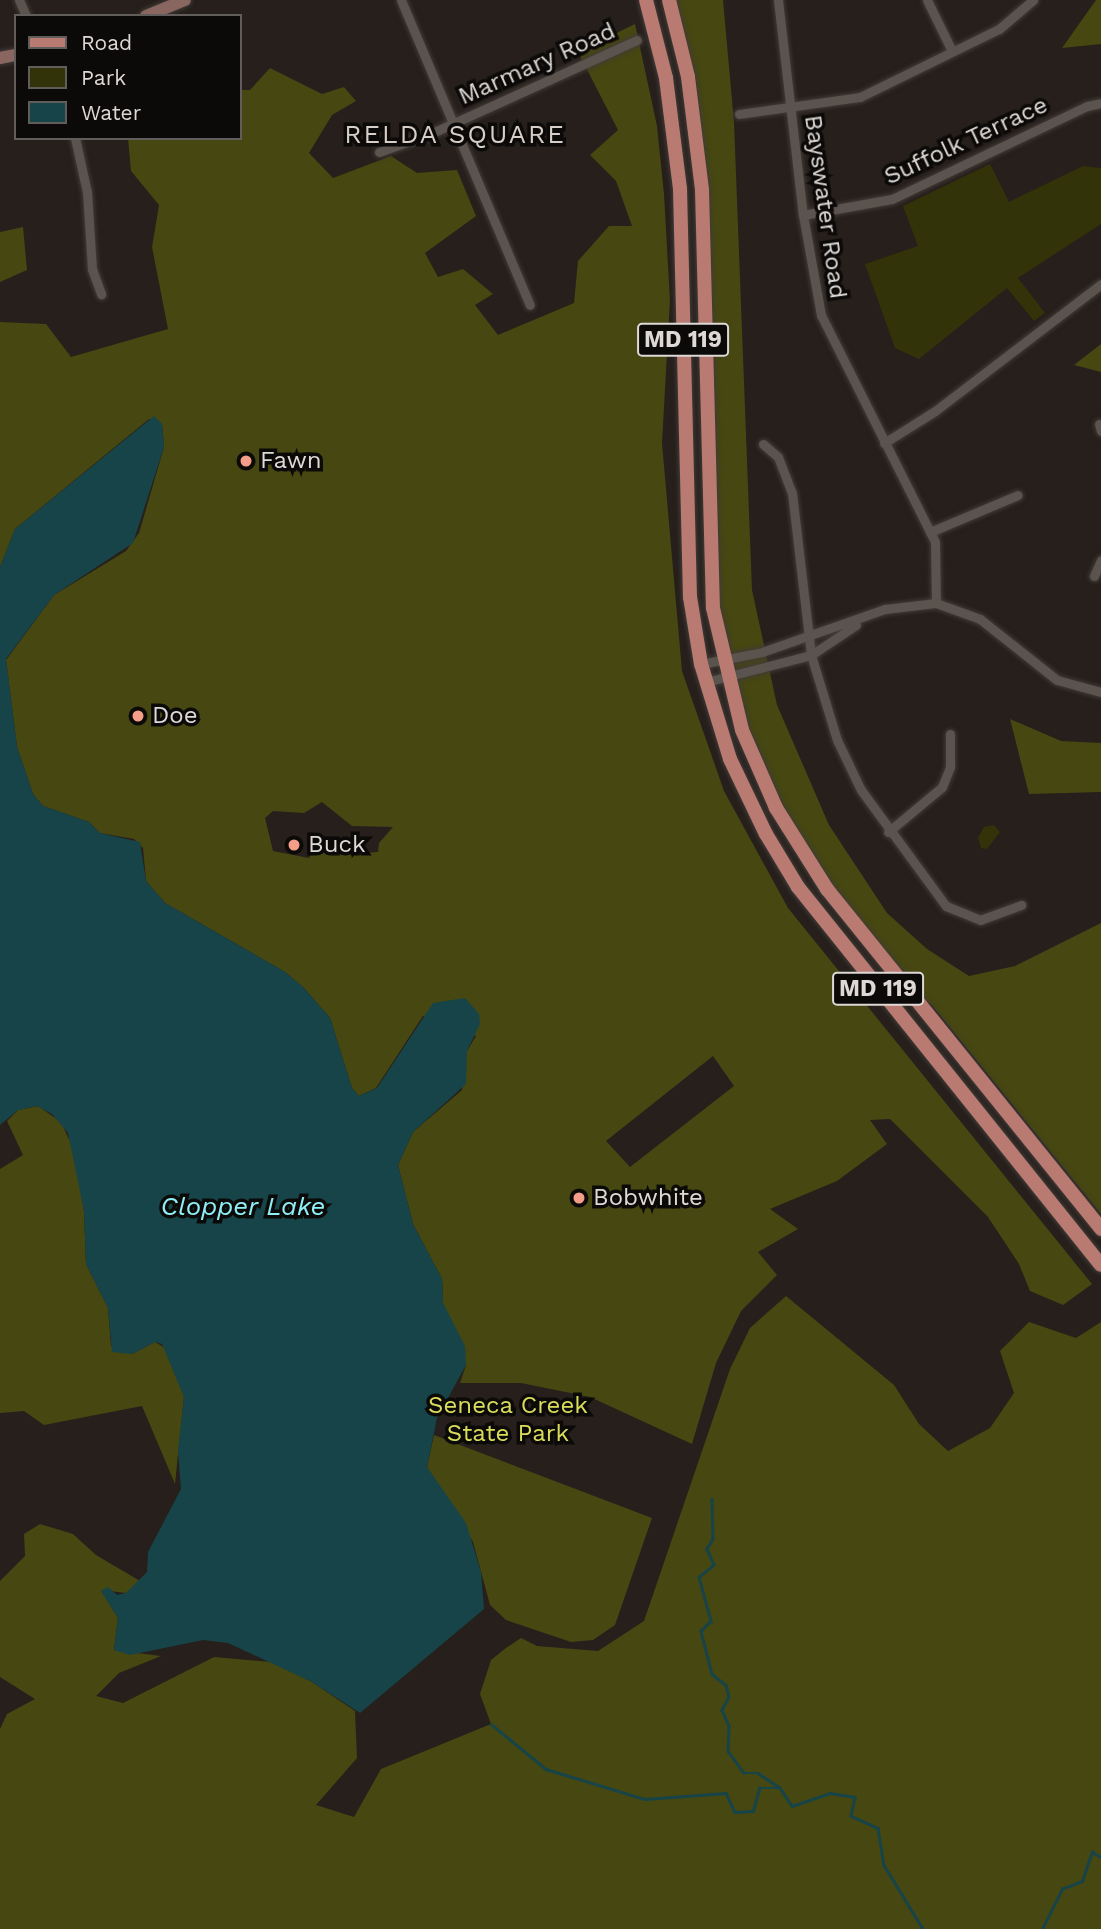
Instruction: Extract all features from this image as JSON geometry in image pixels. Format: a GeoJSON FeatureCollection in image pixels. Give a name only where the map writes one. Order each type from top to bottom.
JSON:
{"type":"FeatureCollection","features":[{"type":"Feature","properties":{"kind":"main road","name":"MD 119"},"geometry":{"type":"LineString","coordinates":[[646,0],[666,78],[676,145],[690,597],[706,682],[747,799],[798,887],[1101,1265]]}},
{"type":"Feature","properties":{"kind":"main road","name":"MD 119"},"geometry":{"type":"LineString","coordinates":[[669,0],[688,77],[700,169],[709,568],[722,660],[754,761],[808,862],[1101,1229]]}},
{"type":"Feature","properties":{"kind":"street"},"geometry":{"type":"LineString","coordinates":[[151,14],[185,0]]}},
{"type":"Feature","properties":{"kind":"street","name":"Marmary Road"},"geometry":{"type":"LineString","coordinates":[[401,0],[530,305]]}},
{"type":"Feature","properties":{"kind":"street","name":"Bayswater Road"},"geometry":{"type":"LineString","coordinates":[[778,0],[803,215],[821,315],[930,532],[938,559],[936,603]]}},
{"type":"Feature","properties":{"kind":"street"},"geometry":{"type":"LineString","coordinates":[[927,0],[952,51]]}},
{"type":"Feature","properties":{"kind":"street"},"geometry":{"type":"LineString","coordinates":[[739,114],[860,97],[999,29],[1033,0]]}},
{"type":"Feature","properties":{"kind":"street","name":"Marmary Road"},"geometry":{"type":"LineString","coordinates":[[379,152],[452,123],[637,40]]}},
{"type":"Feature","properties":{"kind":"street","name":"Suffolk Terrace"},"geometry":{"type":"LineString","coordinates":[[803,215],[892,199],[1043,126],[1101,103]]}},
{"type":"Feature","properties":{"kind":"street"},"geometry":{"type":"LineString","coordinates":[[75,140],[88,192],[92,270],[102,294]]}},
{"type":"Feature","properties":{"kind":"street"},"geometry":{"type":"LineString","coordinates":[[884,443],[936,411],[1101,284]]}},
{"type":"Feature","properties":{"kind":"street"},"geometry":{"type":"LineString","coordinates":[[763,444],[778,457],[792,493],[811,655],[838,740],[888,832],[946,906],[958,915],[980,920],[1021,905]]}},
{"type":"Feature","properties":{"kind":"street"},"geometry":{"type":"LineString","coordinates":[[930,532],[1018,495]]}},
{"type":"Feature","properties":{"kind":"street"},"geometry":{"type":"LineString","coordinates":[[1094,576],[1101,560]]}},
{"type":"Feature","properties":{"kind":"street"},"geometry":{"type":"LineString","coordinates":[[701,664],[808,638],[914,603],[936,603],[980,619],[1057,680],[1101,692]]}},
{"type":"Feature","properties":{"kind":"street"},"geometry":{"type":"LineString","coordinates":[[706,682],[811,655],[865,619]]}},
{"type":"Feature","properties":{"kind":"street"},"geometry":{"type":"LineString","coordinates":[[888,832],[942,787],[950,767],[950,734]]}},
{"type":"Feature","properties":{"kind":"green space"},"geometry":{"type":"Polygon","coordinates":[[[990,164],[1009,202],[1083,166],[1101,168],[1101,224],[1018,278],[1045,313],[1034,321],[1007,288],[919,359],[895,348],[865,264],[918,246],[903,206],[990,164]]]}},
{"type":"Feature","properties":{"kind":"green space"},"geometry":{"type":"Polygon","coordinates":[[[994,825],[1000,832],[987,849],[981,848],[978,838],[984,827],[994,825]]]}},
{"type":"Feature","properties":{"kind":"shaded area"},"geometry":{"type":"Polygon","coordinates":[[[669,0],[723,0],[734,122],[752,590],[777,705],[829,825],[887,913],[927,949],[969,976],[1015,966],[1101,923],[1101,1214],[932,1005],[908,990],[818,877],[750,750],[719,642],[696,129],[669,0]]]}},
{"type":"Feature","properties":{"kind":"shaded area"},"geometry":{"type":"Polygon","coordinates":[[[1096,0],[1101,0],[1101,44],[1062,48],[1096,0]]]}},
{"type":"Feature","properties":{"kind":"shaded area"},"geometry":{"type":"Polygon","coordinates":[[[635,24],[657,126],[664,194],[670,300],[662,443],[682,671],[724,791],[788,908],[1092,1284],[1063,1305],[1030,1291],[1019,1264],[988,1217],[890,1119],[870,1120],[887,1144],[837,1181],[770,1209],[798,1229],[758,1252],[777,1275],[741,1311],[716,1363],[692,1444],[590,1397],[521,1383],[460,1383],[466,1365],[443,1303],[442,1279],[413,1224],[398,1165],[413,1132],[462,1090],[467,1051],[476,1036],[423,1016],[376,1088],[359,1096],[352,1088],[330,1018],[303,987],[285,972],[165,903],[146,881],[143,848],[134,839],[100,833],[89,822],[43,806],[33,794],[17,747],[6,660],[54,595],[126,551],[139,533],[164,447],[162,424],[149,419],[15,529],[0,567],[0,322],[46,324],[71,357],[168,329],[152,247],[159,205],[131,171],[128,140],[242,140],[242,90],[250,90],[270,68],[322,94],[344,87],[356,101],[332,115],[309,153],[333,178],[391,156],[417,173],[457,170],[476,216],[425,253],[438,277],[463,269],[493,294],[475,305],[498,335],[574,303],[578,261],[609,226],[632,226],[616,181],[590,155],[618,130],[578,52],[635,24]],[[322,802],[304,813],[273,811],[265,818],[273,851],[309,858],[316,847],[337,855],[378,852],[379,843],[393,827],[352,826],[322,802]],[[713,1056],[606,1141],[630,1167],[734,1086],[713,1056]]]}},
{"type":"Feature","properties":{"kind":"shaded area"},"geometry":{"type":"Polygon","coordinates":[[[23,227],[27,270],[0,282],[0,232],[23,227]]]}},
{"type":"Feature","properties":{"kind":"shaded area"},"geometry":{"type":"Polygon","coordinates":[[[1101,344],[1101,372],[1074,365],[1101,344]]]}},
{"type":"Feature","properties":{"kind":"shaded area"},"geometry":{"type":"Polygon","coordinates":[[[1010,719],[1061,741],[1101,743],[1101,792],[1029,794],[1010,719]]]}},
{"type":"Feature","properties":{"kind":"shaded area"},"geometry":{"type":"Polygon","coordinates":[[[38,1106],[61,1122],[74,1150],[84,1211],[86,1264],[108,1308],[111,1346],[132,1354],[155,1342],[167,1349],[175,1365],[184,1397],[175,1484],[142,1406],[44,1425],[24,1411],[0,1413],[0,1169],[23,1155],[7,1121],[18,1110],[38,1106]]]}},
{"type":"Feature","properties":{"kind":"shaded area"},"geometry":{"type":"Polygon","coordinates":[[[786,1296],[894,1385],[919,1424],[948,1451],[990,1428],[1014,1393],[1000,1351],[1029,1322],[1076,1338],[1101,1322],[1101,1929],[0,1929],[0,1729],[7,1714],[35,1699],[0,1677],[0,1581],[25,1556],[24,1534],[40,1524],[73,1534],[96,1555],[140,1581],[126,1593],[101,1590],[118,1618],[114,1650],[161,1656],[119,1673],[96,1696],[123,1703],[214,1657],[271,1662],[312,1682],[355,1711],[357,1758],[316,1805],[354,1817],[381,1769],[491,1724],[480,1694],[491,1660],[506,1648],[521,1638],[537,1646],[598,1651],[644,1621],[730,1369],[750,1328],[786,1296]]]}},
{"type":"Feature","properties":{"kind":"shaded area"},"geometry":{"type":"Polygon","coordinates":[[[434,1435],[652,1518],[615,1625],[593,1640],[571,1642],[506,1620],[490,1605],[473,1542],[427,1467],[434,1435]]]}},
{"type":"Feature","properties":{"kind":"water","name":"Clopper Lake"},"geometry":{"type":"Polygon","coordinates":[[[154,416],[162,424],[164,447],[133,543],[54,595],[6,659],[17,747],[33,794],[43,806],[89,822],[100,833],[140,842],[146,881],[165,903],[285,972],[303,987],[330,1018],[352,1088],[359,1096],[377,1088],[433,1003],[465,998],[479,1014],[480,1024],[467,1051],[466,1084],[413,1132],[398,1165],[413,1224],[442,1279],[443,1303],[465,1346],[466,1365],[437,1418],[427,1467],[466,1523],[481,1572],[484,1609],[360,1713],[312,1682],[228,1643],[203,1640],[130,1655],[114,1650],[118,1618],[101,1591],[108,1587],[117,1595],[126,1593],[147,1572],[148,1552],[181,1489],[178,1451],[184,1397],[162,1344],[155,1342],[132,1354],[112,1352],[108,1308],[86,1264],[84,1211],[68,1133],[52,1114],[37,1106],[18,1110],[0,1125],[0,567],[15,529],[154,416]]]}},
{"type":"Feature","properties":{"kind":"waterway"},"geometry":{"type":"LineString","coordinates":[[712,1499],[713,1539],[707,1549],[714,1565],[699,1577],[711,1621],[701,1631],[712,1674],[726,1685],[729,1697],[722,1710],[729,1726],[728,1751],[744,1773],[758,1773],[779,1787]]}},
{"type":"Feature","properties":{"kind":"waterway"},"geometry":{"type":"LineString","coordinates":[[491,1724],[546,1769],[645,1799],[726,1793],[735,1812],[753,1811],[759,1788],[780,1788],[792,1806],[830,1793],[855,1797],[851,1816],[878,1828],[884,1865],[923,1929]]}},
{"type":"Feature","properties":{"kind":"waterway"},"geometry":{"type":"LineString","coordinates":[[1042,1929],[1062,1889],[1082,1881],[1092,1852],[1101,1857]]}},
{"type":"Feature","properties":{"kind":"place","name":"Fawn"},"geometry":{"type":"Point","coordinates":[246,461]}},
{"type":"Feature","properties":{"kind":"place","name":"Doe"},"geometry":{"type":"Point","coordinates":[138,716]}},
{"type":"Feature","properties":{"kind":"place","name":"Buck"},"geometry":{"type":"Point","coordinates":[294,845]}},
{"type":"Feature","properties":{"kind":"place","name":"Bobwhite"},"geometry":{"type":"Point","coordinates":[579,1198]}},
{"type":"Feature","properties":{"kind":"district","name":"RELDA SQUARE"},"geometry":{"type":"Point","coordinates":[455,135]}},
{"type":"Feature","properties":{"kind":"park label","name":"Seneca Creek State Park"},"geometry":{"type":"Point","coordinates":[508,1420]}}]}
